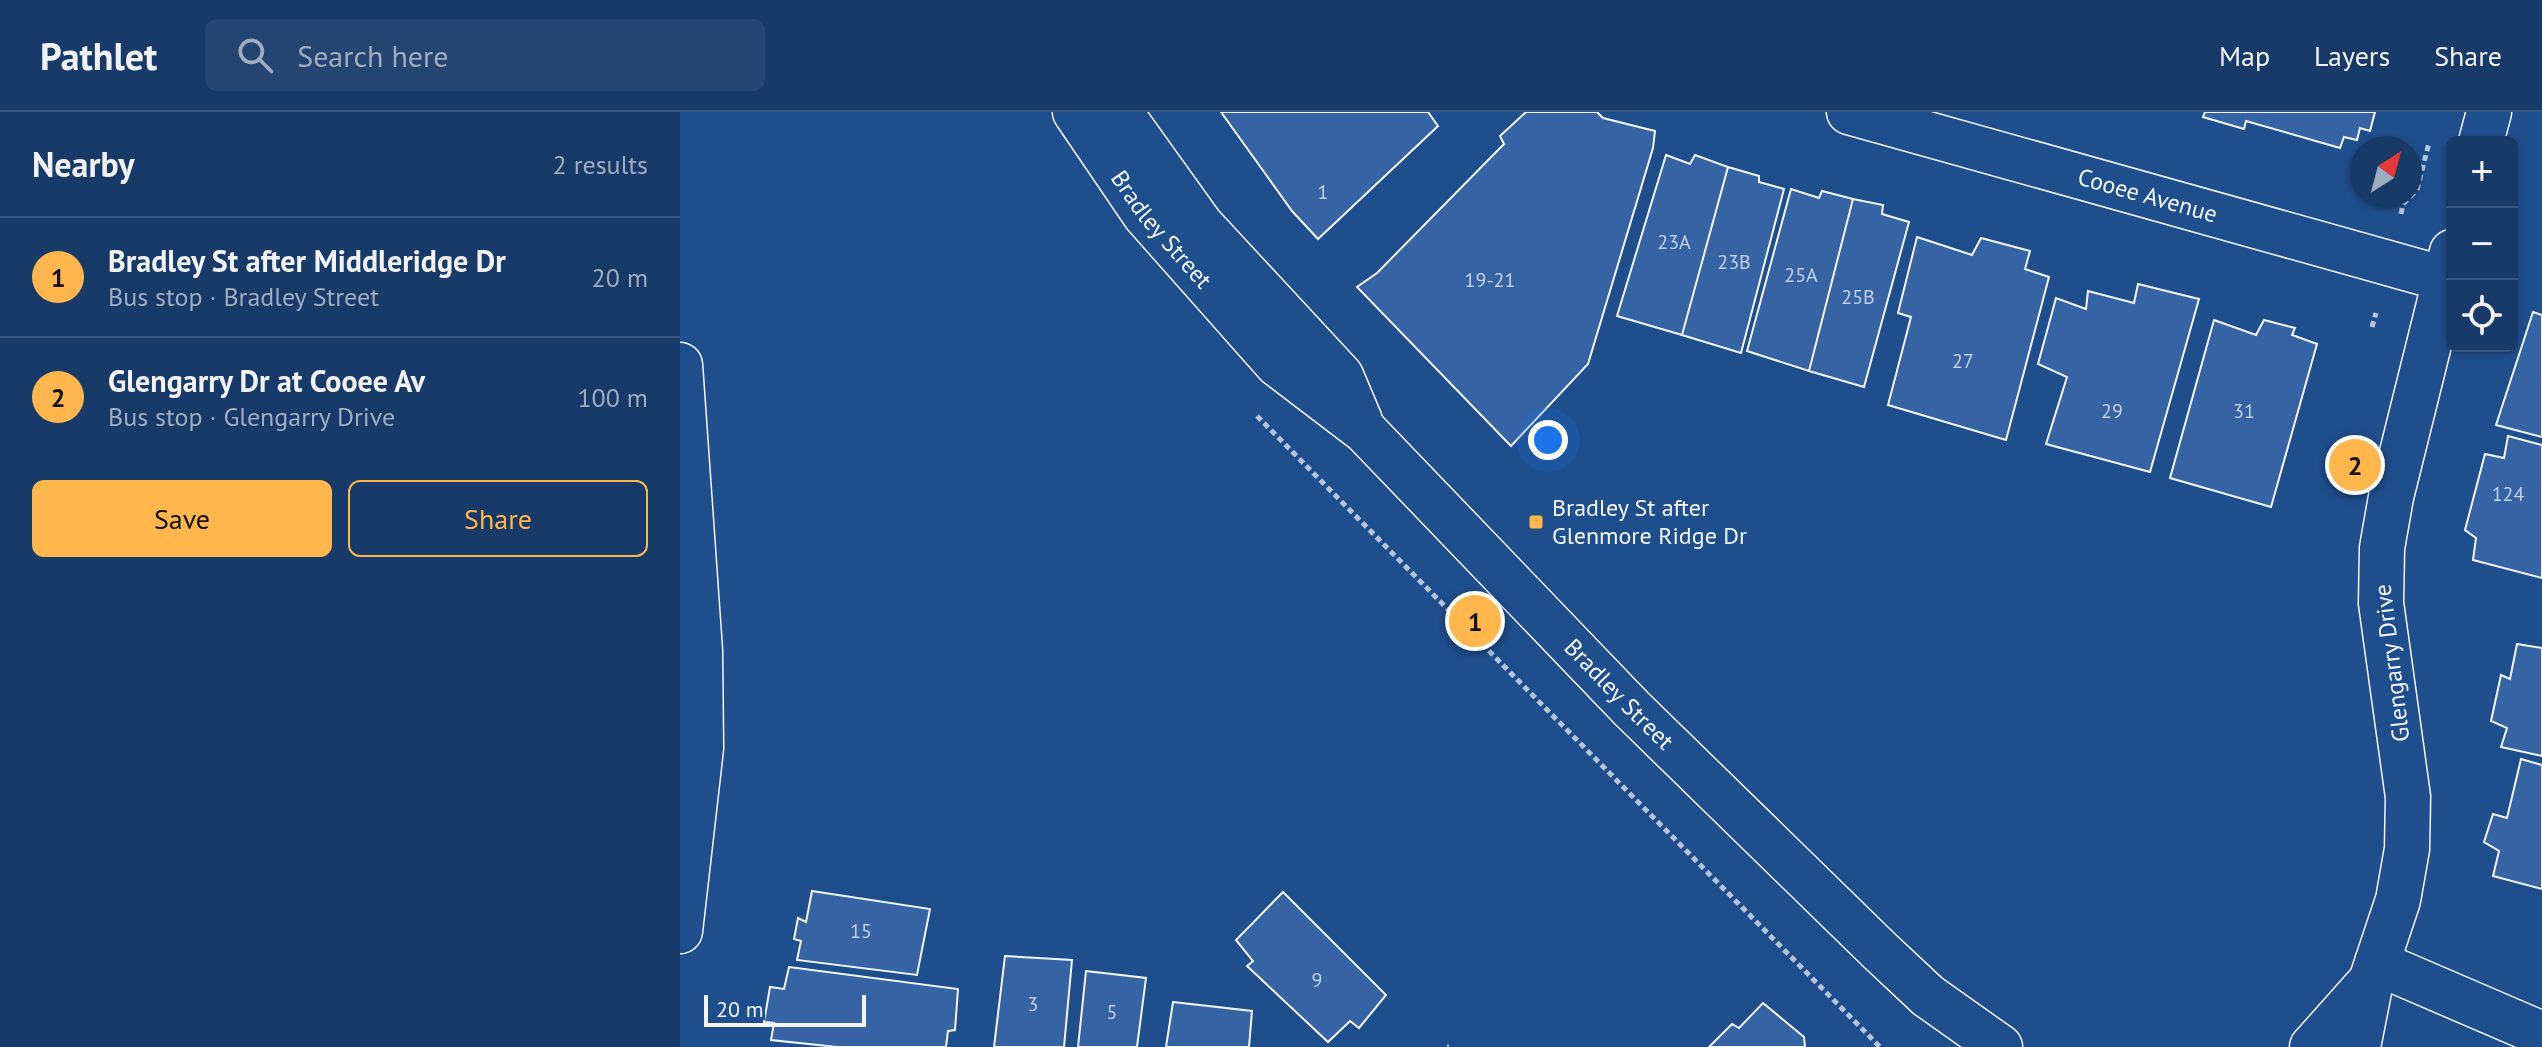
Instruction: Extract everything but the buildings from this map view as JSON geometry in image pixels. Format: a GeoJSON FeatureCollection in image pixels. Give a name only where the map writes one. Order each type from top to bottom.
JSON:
{"type":"FeatureCollection","features":[{"type":"Feature","properties":{"kind":"street","name":"Bradley Street"},"geometry":{"type":"LineString","coordinates":[[1075,112],[1145,215],[1277,364],[1365,431],[1632,709],[1880,951],[1928,996],[2000,1047]]}},
{"type":"Feature","properties":{"kind":"street","name":"Bradley Street"},"geometry":{"type":"LineString","coordinates":[[1120,112],[1201,225],[1341,376],[1365,431]]}},
{"type":"Feature","properties":{"kind":"street","name":"Cooee Avenue"},"geometry":{"type":"LineString","coordinates":[[1849,112],[2446,265]]}},
{"type":"Feature","properties":{"kind":"street"},"geometry":{"type":"LineString","coordinates":[[2483,136],[2489,112]]}},
{"type":"Feature","properties":{"kind":"street","name":"Glengarry Drive"},"geometry":{"type":"LineString","coordinates":[[2358,1047],[2374,972],[2398,900],[2407,849],[2408,797],[2381,603],[2382,548],[2391,497],[2446,274]]}},
{"type":"Feature","properties":{"kind":"street"},"geometry":{"type":"LineString","coordinates":[[680,365],[700,651],[701,748],[680,931]]}},
{"type":"Feature","properties":{"kind":"street","name":"Bradley Street"},"geometry":{"type":"LineString","coordinates":[[1880,951],[1956,1047]]}},
{"type":"Feature","properties":{"kind":"street","name":"Glengarry Drive"},"geometry":{"type":"LineString","coordinates":[[2312,1047],[2374,972]]}},
{"type":"Feature","properties":{"kind":"street"},"geometry":{"type":"LineString","coordinates":[[2374,972],[2542,1034]]}},
{"type":"Feature","properties":{"kind":"path"},"geometry":{"type":"LineString","coordinates":[[2422,171],[2433,128]]}},
{"type":"Feature","properties":{"kind":"path"},"geometry":{"type":"LineString","coordinates":[[1254,413],[1880,1047]]}},
{"type":"Feature","properties":{"kind":"place","name":"Glengarry Dr at Cooee Av"},"geometry":{"type":"Point","coordinates":[2355,465]}},
{"type":"Feature","properties":{"kind":"place","name":"Bradley St after Glenmore Ridge Dr"},"geometry":{"type":"Point","coordinates":[1536,522]}},
{"type":"Feature","properties":{"kind":"place","name":"Bradley St after Middleridge Dr"},"geometry":{"type":"Point","coordinates":[1475,621]}}]}
